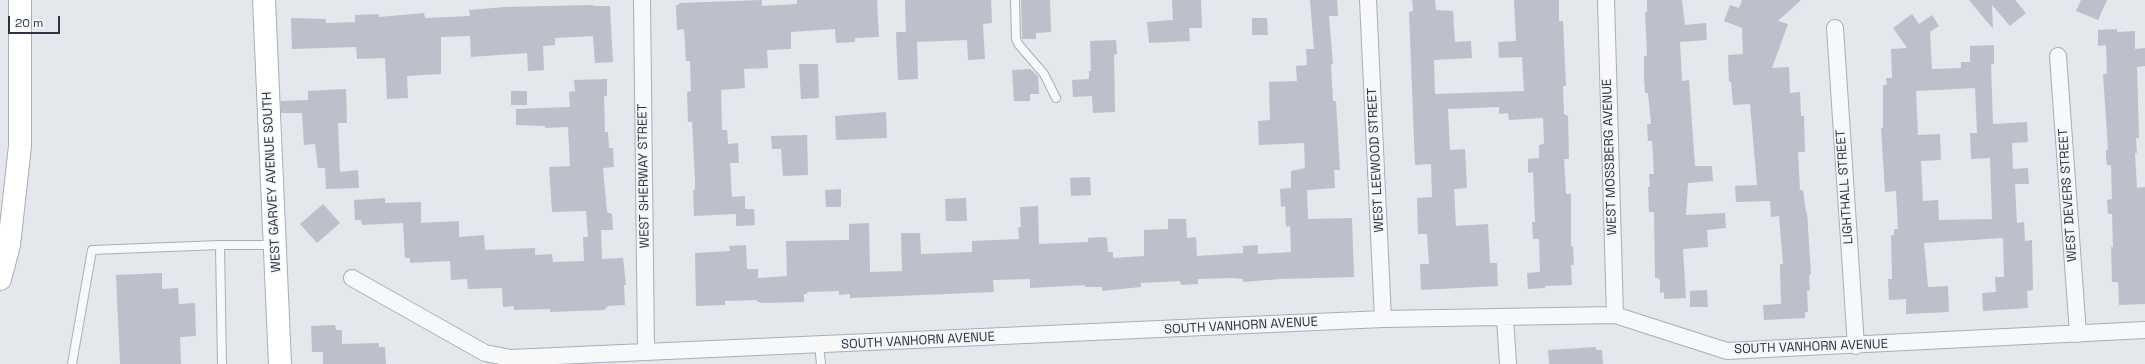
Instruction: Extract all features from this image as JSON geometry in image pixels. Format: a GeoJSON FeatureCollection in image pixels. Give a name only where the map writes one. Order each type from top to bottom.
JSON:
{"type":"FeatureCollection","features":[{"type":"Feature","properties":{"kind":"street"},"geometry":{"type":"LineString","coordinates":[[0,279],[8,245],[20,146],[20,0]]}},
{"type":"Feature","properties":{"kind":"street","name":"WEST GARVEY AVENUE SOUTH"},"geometry":{"type":"LineString","coordinates":[[264,0],[280,364]]}},
{"type":"Feature","properties":{"kind":"street","name":"WEST SHERWAY STREET"},"geometry":{"type":"LineString","coordinates":[[642,0],[646,352]]}},
{"type":"Feature","properties":{"kind":"street","name":"WEST LEEWOOD STREET"},"geometry":{"type":"LineString","coordinates":[[1368,0],[1383,319]]}},
{"type":"Feature","properties":{"kind":"street","name":"WEST MOSSBERG AVENUE"},"geometry":{"type":"LineString","coordinates":[[1606,0],[1615,315]]}},
{"type":"Feature","properties":{"kind":"street","name":"LIGHTHALL STREET"},"geometry":{"type":"LineString","coordinates":[[1835,28],[1856,346]]}},
{"type":"Feature","properties":{"kind":"street","name":"WEST DEVERS STREET"},"geometry":{"type":"LineString","coordinates":[[2058,56],[2078,334]]}},
{"type":"Feature","properties":{"kind":"street","name":"SOUTH VANHORN AVENUE"},"geometry":{"type":"LineString","coordinates":[[352,278],[485,353],[511,358],[1383,319],[1615,315],[1727,350],[1856,346],[2145,330]]}},
{"type":"Feature","properties":{"kind":"street"},"geometry":{"type":"LineString","coordinates":[[1505,318],[1508,364]]}},
{"type":"Feature","properties":{"kind":"lane"},"geometry":{"type":"LineString","coordinates":[[1015,0],[1016,39],[1018,45],[1044,74],[1056,98]]}},
{"type":"Feature","properties":{"kind":"lane"},"geometry":{"type":"LineString","coordinates":[[220,245],[222,364]]}},
{"type":"Feature","properties":{"kind":"lane"},"geometry":{"type":"LineString","coordinates":[[72,364],[92,250],[220,245],[275,245]]}},
{"type":"Feature","properties":{"kind":"lane"},"geometry":{"type":"LineString","coordinates":[[819,345],[821,364]]}},
{"type":"Feature","properties":{"kind":"building"},"geometry":{"type":"Polygon","coordinates":[[[762,0],[762,6],[797,4],[797,0],[877,0],[879,37],[855,38],[855,42],[836,43],[835,29],[791,32],[791,49],[767,50],[768,68],[744,69],[745,88],[721,90],[722,130],[727,130],[728,144],[738,143],[739,163],[730,163],[732,197],[745,196],[745,209],[754,209],[755,225],[736,226],[736,214],[694,216],[693,190],[695,190],[695,180],[692,122],[688,122],[687,92],[691,91],[690,61],[686,61],[684,29],[677,30],[676,5],[679,5],[679,3],[762,0]]]}},
{"type":"Feature","properties":{"kind":"building"},"geometry":{"type":"Polygon","coordinates":[[[905,0],[991,0],[992,23],[983,24],[985,59],[968,60],[967,40],[917,42],[918,79],[898,80],[896,32],[906,32],[905,0]]]}},
{"type":"Feature","properties":{"kind":"building"},"geometry":{"type":"Polygon","coordinates":[[[1021,0],[1050,0],[1051,32],[1036,33],[1036,39],[1022,39],[1021,0]]]}},
{"type":"Feature","properties":{"kind":"building"},"geometry":{"type":"Polygon","coordinates":[[[1172,0],[1201,0],[1202,28],[1189,28],[1190,41],[1149,43],[1147,22],[1173,20],[1172,0]]]}},
{"type":"Feature","properties":{"kind":"building"},"geometry":{"type":"Polygon","coordinates":[[[1310,0],[1337,0],[1338,16],[1329,16],[1333,64],[1331,64],[1333,101],[1336,101],[1340,170],[1334,170],[1335,188],[1307,190],[1308,219],[1352,218],[1354,277],[1280,279],[1243,282],[1243,279],[1233,278],[1198,279],[1198,284],[1181,285],[1180,281],[1141,283],[1141,287],[1102,291],[1102,287],[1085,287],[1085,285],[1030,288],[1030,279],[993,280],[994,292],[850,298],[850,294],[839,295],[839,291],[807,292],[807,294],[804,294],[804,302],[761,303],[757,302],[757,300],[725,301],[725,305],[696,306],[695,253],[730,251],[729,246],[746,245],[747,269],[758,269],[758,278],[787,276],[786,241],[849,240],[849,224],[869,223],[870,272],[902,271],[901,233],[920,233],[921,254],[972,252],[972,241],[1019,239],[1018,227],[1021,227],[1020,207],[1038,206],[1039,244],[1088,242],[1088,238],[1103,237],[1107,238],[1108,252],[1113,252],[1113,258],[1144,256],[1144,230],[1168,229],[1168,219],[1186,219],[1187,238],[1196,237],[1197,256],[1243,253],[1243,246],[1258,245],[1258,254],[1291,252],[1290,226],[1286,227],[1285,206],[1281,207],[1280,189],[1291,188],[1291,171],[1305,168],[1304,143],[1259,145],[1258,121],[1270,120],[1269,82],[1297,81],[1296,66],[1307,65],[1306,49],[1314,49],[1310,0]]]}},
{"type":"Feature","properties":{"kind":"building"},"geometry":{"type":"Polygon","coordinates":[[[1412,0],[1435,0],[1436,10],[1453,11],[1455,42],[1471,41],[1472,58],[1434,60],[1435,94],[1524,91],[1522,57],[1499,58],[1498,42],[1516,41],[1514,0],[1559,0],[1559,21],[1563,21],[1566,86],[1563,86],[1564,114],[1568,116],[1569,159],[1564,159],[1566,194],[1571,194],[1571,246],[1573,246],[1574,265],[1571,265],[1572,285],[1545,286],[1545,288],[1528,289],[1527,273],[1540,272],[1539,239],[1533,239],[1532,222],[1535,222],[1533,172],[1528,173],[1528,159],[1539,158],[1539,145],[1544,144],[1543,118],[1509,120],[1508,113],[1499,114],[1499,107],[1448,109],[1450,150],[1465,149],[1467,188],[1454,189],[1456,226],[1488,224],[1490,263],[1497,263],[1498,286],[1421,290],[1420,264],[1429,264],[1427,234],[1418,234],[1417,198],[1432,197],[1431,164],[1415,165],[1409,12],[1413,11],[1412,0]]]}},
{"type":"Feature","properties":{"kind":"building"},"geometry":{"type":"Polygon","coordinates":[[[1647,0],[1682,0],[1685,25],[1706,23],[1707,40],[1680,42],[1682,81],[1689,80],[1695,166],[1712,166],[1713,181],[1688,183],[1686,215],[1725,213],[1726,228],[1707,230],[1708,247],[1683,249],[1686,298],[1664,299],[1664,292],[1660,293],[1660,281],[1658,278],[1655,278],[1654,212],[1649,212],[1648,187],[1650,187],[1649,174],[1654,174],[1652,141],[1648,141],[1647,124],[1651,124],[1648,93],[1645,93],[1644,79],[1644,56],[1647,56],[1645,12],[1647,12],[1647,0]]]}},
{"type":"Feature","properties":{"kind":"building"},"geometry":{"type":"Polygon","coordinates":[[[1742,0],[1801,0],[1778,21],[1788,24],[1772,68],[1789,67],[1790,93],[1800,92],[1801,116],[1804,116],[1805,152],[1798,152],[1800,190],[1803,190],[1807,212],[1811,274],[1809,275],[1810,290],[1807,291],[1808,312],[1805,312],[1805,318],[1764,320],[1763,305],[1781,304],[1780,264],[1783,264],[1779,216],[1771,217],[1770,201],[1736,202],[1735,186],[1757,185],[1750,104],[1733,105],[1731,82],[1729,82],[1728,55],[1743,54],[1742,28],[1724,21],[1730,5],[1739,8],[1742,0]]]}},
{"type":"Feature","properties":{"kind":"building"},"geometry":{"type":"Polygon","coordinates":[[[1969,0],[2015,0],[2026,13],[2010,26],[1992,5],[1993,29],[1969,0]]]}},
{"type":"Feature","properties":{"kind":"building"},"geometry":{"type":"Polygon","coordinates":[[[2081,0],[2107,0],[2098,20],[2076,11],[2081,0]]]}},
{"type":"Feature","properties":{"kind":"building"},"geometry":{"type":"Polygon","coordinates":[[[610,6],[613,62],[595,63],[593,36],[555,38],[555,45],[543,46],[544,70],[528,71],[527,53],[471,57],[470,36],[441,37],[441,74],[407,76],[408,98],[387,99],[385,58],[357,59],[356,47],[292,49],[291,18],[326,19],[326,23],[355,22],[355,15],[379,14],[379,17],[424,13],[425,18],[470,16],[469,10],[505,7],[610,6]]]}},
{"type":"Feature","properties":{"kind":"building"},"geometry":{"type":"Polygon","coordinates":[[[1912,14],[1919,24],[1932,15],[1939,26],[1930,32],[1932,69],[1961,68],[1961,62],[1970,62],[1970,46],[1994,45],[1994,64],[1991,64],[1993,124],[2027,122],[2028,142],[2012,143],[2013,169],[2028,168],[2029,184],[2015,184],[2017,223],[2024,222],[2025,241],[2032,240],[2033,290],[2027,291],[2028,308],[1983,311],[1982,293],[1996,292],[1995,277],[2004,277],[2003,238],[1924,243],[1928,287],[1948,286],[1949,312],[1906,314],[1906,299],[1889,300],[1888,279],[1892,279],[1891,235],[1894,235],[1894,229],[1898,229],[1896,191],[1885,192],[1881,128],[1883,128],[1883,85],[1887,85],[1886,78],[1892,78],[1891,49],[1907,48],[1893,28],[1912,14]],[[1975,88],[1916,91],[1918,135],[1940,134],[1941,160],[1921,161],[1923,201],[1938,200],[1939,220],[1992,219],[1990,158],[1971,159],[1970,133],[1977,133],[1975,88]]]}},
{"type":"Feature","properties":{"kind":"building"},"geometry":{"type":"Polygon","coordinates":[[[1252,18],[1267,18],[1268,35],[1252,35],[1252,18]]]}},
{"type":"Feature","properties":{"kind":"building"},"geometry":{"type":"Polygon","coordinates":[[[2117,29],[2117,32],[2135,31],[2135,49],[2145,48],[2145,66],[2137,67],[2139,138],[2136,138],[2137,153],[2135,153],[2137,188],[2145,187],[2145,304],[2119,305],[2118,282],[2112,282],[2112,214],[2108,214],[2107,200],[2112,199],[2111,165],[2107,165],[2106,157],[2106,150],[2108,150],[2103,74],[2107,74],[2106,45],[2098,46],[2098,30],[2117,29]]]}},
{"type":"Feature","properties":{"kind":"building"},"geometry":{"type":"Polygon","coordinates":[[[1116,40],[1117,54],[1114,55],[1115,112],[1093,113],[1092,96],[1073,97],[1072,80],[1089,79],[1089,71],[1091,71],[1090,41],[1116,40]]]}},
{"type":"Feature","properties":{"kind":"building"},"geometry":{"type":"Polygon","coordinates":[[[799,64],[818,64],[819,98],[801,99],[799,64]]]}},
{"type":"Feature","properties":{"kind":"building"},"geometry":{"type":"Polygon","coordinates":[[[1030,69],[1038,76],[1039,94],[1030,94],[1030,101],[1014,101],[1012,70],[1030,69]]]}},
{"type":"Feature","properties":{"kind":"building"},"geometry":{"type":"Polygon","coordinates":[[[607,79],[607,96],[604,96],[605,132],[608,132],[609,148],[613,148],[614,167],[603,168],[607,212],[612,214],[613,230],[601,230],[602,259],[623,258],[626,285],[624,285],[625,305],[608,306],[604,310],[550,312],[550,309],[514,310],[514,306],[503,307],[502,288],[468,289],[467,279],[451,280],[450,261],[410,263],[410,258],[405,258],[403,223],[362,225],[361,220],[355,220],[354,200],[385,198],[385,203],[421,202],[421,223],[459,221],[459,237],[484,235],[485,250],[535,248],[535,255],[552,254],[553,262],[584,261],[583,237],[588,237],[586,211],[552,212],[549,167],[570,166],[568,127],[545,128],[545,126],[516,125],[516,109],[570,107],[569,92],[575,91],[574,80],[607,79]]]}},
{"type":"Feature","properties":{"kind":"building"},"geometry":{"type":"Polygon","coordinates":[[[346,89],[347,123],[338,123],[340,172],[358,170],[359,188],[326,189],[325,168],[318,168],[315,144],[304,145],[302,113],[281,113],[281,101],[308,100],[308,91],[346,89]]]}},
{"type":"Feature","properties":{"kind":"building"},"geometry":{"type":"Polygon","coordinates":[[[511,91],[527,91],[527,105],[511,105],[511,91]]]}},
{"type":"Feature","properties":{"kind":"building"},"geometry":{"type":"Polygon","coordinates":[[[886,112],[887,138],[836,140],[835,116],[886,112]]]}},
{"type":"Feature","properties":{"kind":"building"},"geometry":{"type":"Polygon","coordinates":[[[807,135],[808,175],[783,176],[781,149],[772,149],[771,136],[807,135]]]}},
{"type":"Feature","properties":{"kind":"building"},"geometry":{"type":"Polygon","coordinates":[[[1090,177],[1091,195],[1071,196],[1070,178],[1090,177]]]}},
{"type":"Feature","properties":{"kind":"building"},"geometry":{"type":"Polygon","coordinates":[[[841,189],[841,207],[826,207],[825,190],[841,189]]]}},
{"type":"Feature","properties":{"kind":"building"},"geometry":{"type":"Polygon","coordinates":[[[966,198],[967,221],[946,221],[945,199],[966,198]]]}},
{"type":"Feature","properties":{"kind":"building"},"geometry":{"type":"Polygon","coordinates":[[[323,204],[340,223],[317,243],[300,224],[323,204]]]}},
{"type":"Feature","properties":{"kind":"building"},"geometry":{"type":"Polygon","coordinates":[[[162,273],[162,289],[178,288],[179,304],[195,303],[196,336],[180,337],[181,364],[120,364],[116,275],[162,273]]]}},
{"type":"Feature","properties":{"kind":"building"},"geometry":{"type":"Polygon","coordinates":[[[1707,290],[1708,307],[1690,307],[1690,291],[1707,290]]]}},
{"type":"Feature","properties":{"kind":"building"},"geometry":{"type":"Polygon","coordinates":[[[335,325],[336,330],[342,330],[342,344],[379,343],[379,347],[385,347],[386,364],[323,364],[323,352],[312,352],[311,326],[335,325]]]}},
{"type":"Feature","properties":{"kind":"building"},"geometry":{"type":"Polygon","coordinates":[[[1596,347],[1596,350],[1602,350],[1603,364],[1549,364],[1548,350],[1596,347]]]}}]}
